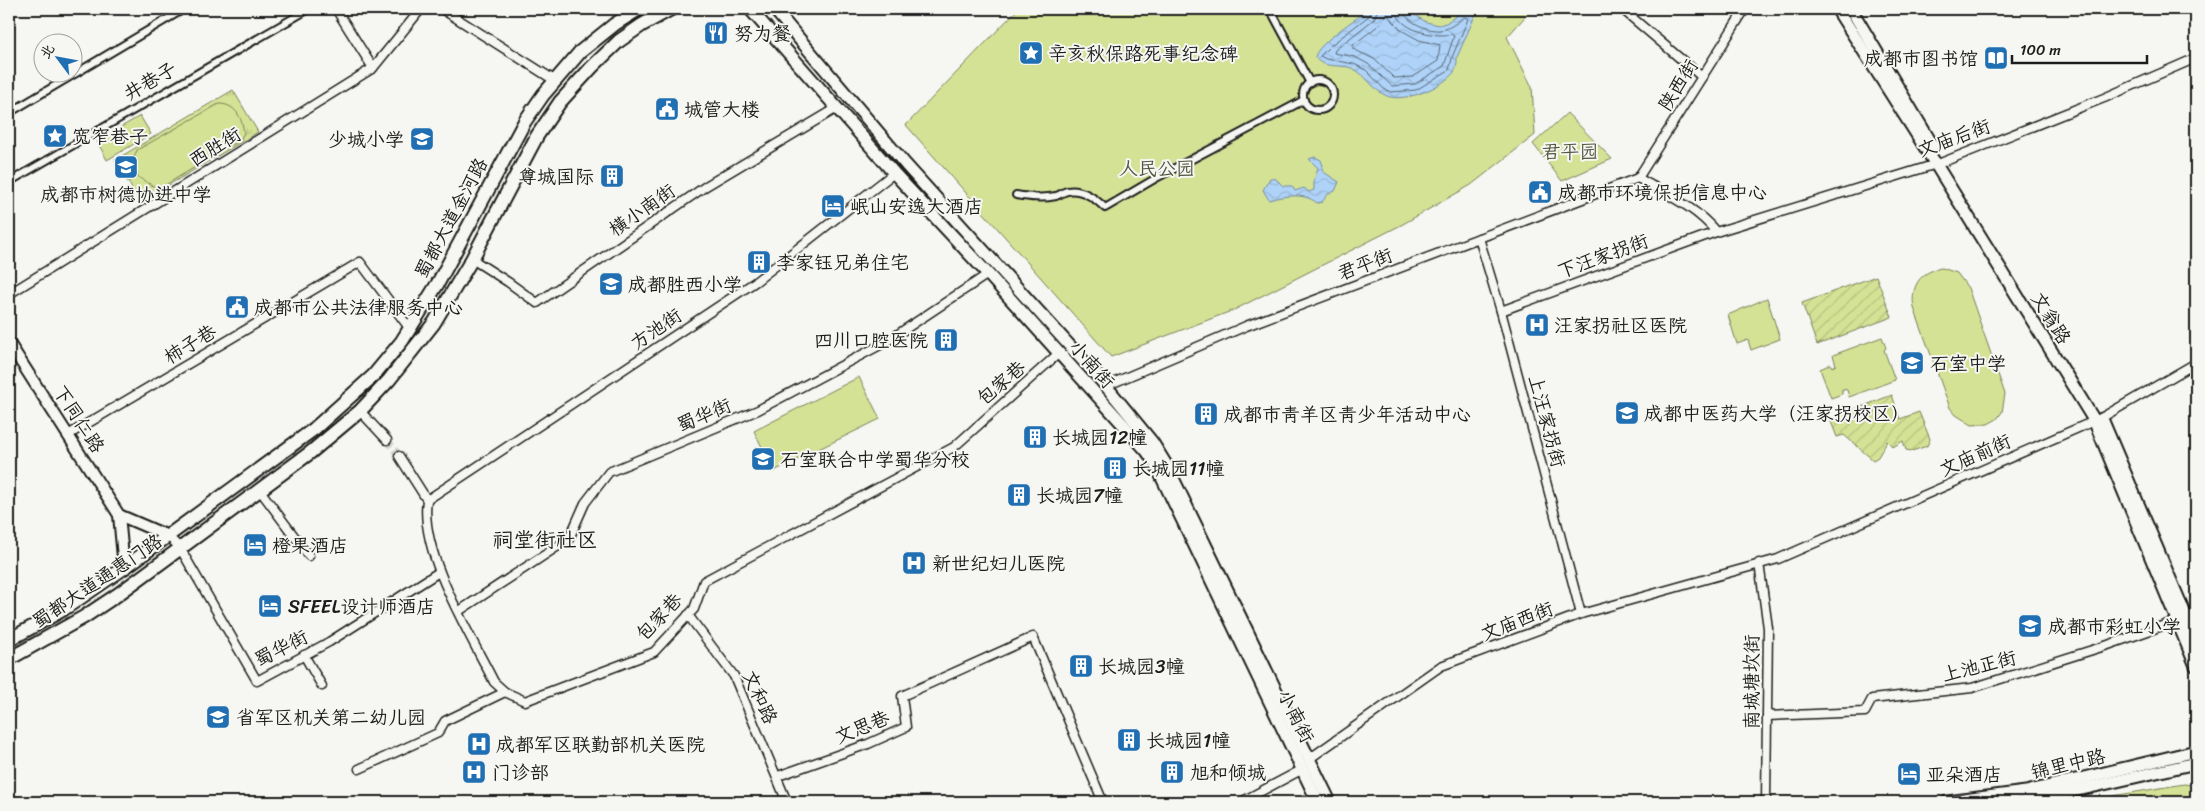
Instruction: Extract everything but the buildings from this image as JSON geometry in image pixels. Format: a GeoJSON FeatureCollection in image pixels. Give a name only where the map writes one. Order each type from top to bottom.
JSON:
{"type":"FeatureCollection","features":[{"type":"Feature","properties":{"kind":"main road","name":"蜀都大道金河路"},"geometry":{"type":"LineString","coordinates":[[124,568],[320,424],[373,376],[410,329],[438,283],[525,121],[554,80],[580,52],[615,24],[638,9]]}},
{"type":"Feature","properties":{"kind":"main road","name":"蜀都大道金河路"},"geometry":{"type":"LineString","coordinates":[[180,548],[311,452],[360,411],[434,323],[472,259],[537,136],[560,102],[592,66],[620,41],[642,25],[671,9]]}},
{"type":"Feature","properties":{"kind":"main road","name":"小南街"},"geometry":{"type":"LineString","coordinates":[[750,9],[894,173],[1133,435],[1155,463],[1318,802]]}},
{"type":"Feature","properties":{"kind":"main road","name":"小南街"},"geometry":{"type":"LineString","coordinates":[[774,9],[906,165],[1106,386],[1152,442],[1168,468],[1330,802]]}},
{"type":"Feature","properties":{"kind":"main road","name":"文翁路"},"geometry":{"type":"LineString","coordinates":[[1837,9],[1939,162]]}},
{"type":"Feature","properties":{"kind":"main road","name":"文翁路"},"geometry":{"type":"LineString","coordinates":[[1851,9],[1939,162],[2097,419],[2196,640]]}},
{"type":"Feature","properties":{"kind":"main road"},"geometry":{"type":"LineString","coordinates":[[134,583],[168,536]]}},
{"type":"Feature","properties":{"kind":"main road","name":"蜀都大道通惠门路"},"geometry":{"type":"LineString","coordinates":[[9,659],[84,617],[134,583],[180,548]]}},
{"type":"Feature","properties":{"kind":"main road","name":"蜀都大道通惠门路"},"geometry":{"type":"LineString","coordinates":[[9,640],[64,609],[124,568]]}},
{"type":"Feature","properties":{"kind":"main road","name":"文翁路"},"geometry":{"type":"LineString","coordinates":[[2186,618],[2196,666]]}},
{"type":"Feature","properties":{"kind":"main road","name":"锦里中路"},"geometry":{"type":"LineString","coordinates":[[1947,802],[2026,792],[2196,751]]}},
{"type":"Feature","properties":{"kind":"main road","name":"锦里中路"},"geometry":{"type":"LineString","coordinates":[[2025,802],[2196,763]]}},
{"type":"Feature","properties":{"kind":"street"},"geometry":{"type":"LineString","coordinates":[[9,113],[176,11],[184,9]]}},
{"type":"Feature","properties":{"kind":"street","name":"井巷子"},"geometry":{"type":"LineString","coordinates":[[9,182],[309,9]]}},
{"type":"Feature","properties":{"kind":"street"},"geometry":{"type":"LineString","coordinates":[[336,9],[373,68]]}},
{"type":"Feature","properties":{"kind":"street","name":"西胜街"},"geometry":{"type":"LineString","coordinates":[[9,294],[373,68],[421,9]]}},
{"type":"Feature","properties":{"kind":"street"},"geometry":{"type":"LineString","coordinates":[[442,9],[554,80]]}},
{"type":"Feature","properties":{"kind":"street"},"geometry":{"type":"LineString","coordinates":[[1270,9],[1310,83]]}},
{"type":"Feature","properties":{"kind":"street"},"geometry":{"type":"LineString","coordinates":[[1622,9],[1702,76]]}},
{"type":"Feature","properties":{"kind":"street","name":"陕西街"},"geometry":{"type":"LineString","coordinates":[[1638,178],[1745,9]]}},
{"type":"Feature","properties":{"kind":"street","name":"文庙后街"},"geometry":{"type":"LineString","coordinates":[[1716,232],[1939,162],[2104,98],[2196,58]]}},
{"type":"Feature","properties":{"kind":"street"},"geometry":{"type":"LineString","coordinates":[[1319,80],[1328,84],[1333,98],[1328,106],[1320,110],[1310,108],[1304,100],[1304,91],[1310,83],[1319,80]]}},
{"type":"Feature","properties":{"kind":"street"},"geometry":{"type":"LineString","coordinates":[[1016,195],[1034,198],[1056,196],[1068,190],[1081,192],[1095,198],[1105,208],[1158,177],[1304,100]]}},
{"type":"Feature","properties":{"kind":"street","name":"横小南街"},"geometry":{"type":"LineString","coordinates":[[472,259],[537,303],[706,186],[837,108]]}},
{"type":"Feature","properties":{"kind":"street","name":"方池街"},"geometry":{"type":"LineString","coordinates":[[427,500],[755,282],[894,173]]}},
{"type":"Feature","properties":{"kind":"street"},"geometry":{"type":"LineString","coordinates":[[1638,178],[1695,210],[1705,218],[1716,232]]}},
{"type":"Feature","properties":{"kind":"street","name":"君平街"},"geometry":{"type":"LineString","coordinates":[[1106,386],[1246,326],[1638,178]]}},
{"type":"Feature","properties":{"kind":"street","name":"下汪家拐街"},"geometry":{"type":"LineString","coordinates":[[1501,311],[1716,232]]}},
{"type":"Feature","properties":{"kind":"street","name":"上汪家拐街"},"geometry":{"type":"LineString","coordinates":[[1479,238],[1501,311],[1581,614]]}},
{"type":"Feature","properties":{"kind":"street","name":"柿子巷"},"geometry":{"type":"LineString","coordinates":[[68,435],[360,262],[410,329]]}},
{"type":"Feature","properties":{"kind":"street","name":"蜀华街"},"geometry":{"type":"LineString","coordinates":[[459,611],[569,539],[585,503],[609,472],[758,410],[886,342],[988,274]]}},
{"type":"Feature","properties":{"kind":"street","name":"下同仁路"},"geometry":{"type":"LineString","coordinates":[[9,344],[119,514],[124,568]]}},
{"type":"Feature","properties":{"kind":"street","name":"包家巷"},"geometry":{"type":"LineString","coordinates":[[504,692],[525,701],[654,652],[694,609],[704,581],[954,447],[1059,354]]}},
{"type":"Feature","properties":{"kind":"street","name":"文庙前街"},"geometry":{"type":"LineString","coordinates":[[1759,563],[1778,559],[2097,419],[2196,362]]}},
{"type":"Feature","properties":{"kind":"street"},"geometry":{"type":"LineString","coordinates":[[360,411],[387,440]]}},
{"type":"Feature","properties":{"kind":"street"},"geometry":{"type":"LineString","coordinates":[[359,769],[438,733],[445,721],[504,692],[494,682],[439,572],[424,515],[427,500],[399,456]]}},
{"type":"Feature","properties":{"kind":"street"},"geometry":{"type":"LineString","coordinates":[[259,489],[309,556]]}},
{"type":"Feature","properties":{"kind":"street"},"geometry":{"type":"LineString","coordinates":[[119,514],[168,536]]}},
{"type":"Feature","properties":{"kind":"street","name":"蜀华街"},"geometry":{"type":"LineString","coordinates":[[168,536],[180,548],[257,681],[304,655],[439,572]]}},
{"type":"Feature","properties":{"kind":"street","name":"文庙西街"},"geometry":{"type":"LineString","coordinates":[[1310,758],[1441,666],[1581,614],[1759,563]]}},
{"type":"Feature","properties":{"kind":"street","name":"南城塘坎街"},"geometry":{"type":"LineString","coordinates":[[1759,563],[1768,628],[1766,802]]}},
{"type":"Feature","properties":{"kind":"street","name":"文和路"},"geometry":{"type":"LineString","coordinates":[[688,615],[734,676],[778,776],[787,802]]}},
{"type":"Feature","properties":{"kind":"street","name":"上池正街"},"geometry":{"type":"LineString","coordinates":[[1767,716],[1865,712],[1872,699],[1972,688],[2186,618]]}},
{"type":"Feature","properties":{"kind":"street","name":"文思巷"},"geometry":{"type":"LineString","coordinates":[[778,776],[868,744],[906,727],[902,696],[1033,637],[1103,802]]}},
{"type":"Feature","properties":{"kind":"street"},"geometry":{"type":"LineString","coordinates":[[304,655],[322,686]]}},
{"type":"Feature","properties":{"kind":"street"},"geometry":{"type":"LineString","coordinates":[[1241,802],[1303,769]]}},
{"type":"Feature","properties":{"kind":"green space","name":"人民公园"},"geometry":{"type":"Polygon","coordinates":[[[1018,9],[1532,9],[1507,37],[1532,87],[1535,135],[1471,185],[1403,224],[1234,310],[1111,357],[906,125],[1018,9]]]}},
{"type":"Feature","properties":{"kind":"green space"},"geometry":{"type":"Polygon","coordinates":[[[233,90],[258,132],[140,202],[115,160],[233,90]]]}},
{"type":"Feature","properties":{"kind":"green space"},"geometry":{"type":"Polygon","coordinates":[[[219,104],[230,106],[240,117],[244,133],[240,140],[162,187],[155,187],[138,177],[133,160],[137,150],[219,104]]]}},
{"type":"Feature","properties":{"kind":"green space","name":"君平园"},"geometry":{"type":"Polygon","coordinates":[[[1567,113],[1612,159],[1562,181],[1533,144],[1567,113]]]}},
{"type":"Feature","properties":{"kind":"green space"},"geometry":{"type":"Polygon","coordinates":[[[140,116],[151,134],[107,160],[97,141],[140,116]]]}},
{"type":"Feature","properties":{"kind":"green space"},"geometry":{"type":"Polygon","coordinates":[[[1942,268],[1957,273],[1968,288],[2005,394],[2002,412],[1997,419],[1988,424],[1972,425],[1956,415],[1950,408],[1914,308],[1914,293],[1918,281],[1922,276],[1942,268]]]}},
{"type":"Feature","properties":{"kind":"green space"},"geometry":{"type":"Polygon","coordinates":[[[1876,276],[1892,317],[1817,345],[1802,303],[1876,276]]]}},
{"type":"Feature","properties":{"kind":"green space"},"geometry":{"type":"Polygon","coordinates":[[[1767,298],[1780,339],[1751,350],[1748,340],[1737,344],[1728,315],[1767,298]]]}},
{"type":"Feature","properties":{"kind":"green space"},"geometry":{"type":"Polygon","coordinates":[[[1882,337],[1886,348],[1884,350],[1895,380],[1849,397],[1847,390],[1842,389],[1842,394],[1831,398],[1820,369],[1831,364],[1832,367],[1836,365],[1833,355],[1882,337]]]}},
{"type":"Feature","properties":{"kind":"green space"},"geometry":{"type":"Polygon","coordinates":[[[859,377],[880,419],[774,471],[754,431],[859,377]]]}},
{"type":"Feature","properties":{"kind":"green space"},"geometry":{"type":"Polygon","coordinates":[[[1892,395],[1900,419],[1919,412],[1930,439],[1927,446],[1912,451],[1906,450],[1903,441],[1893,447],[1887,441],[1878,457],[1873,460],[1844,435],[1837,437],[1830,419],[1892,395]]]}},
{"type":"Feature","properties":{"kind":"green space"},"geometry":{"type":"Polygon","coordinates":[[[2184,784],[2196,786],[2196,802],[2077,802],[2184,784]]]}},
{"type":"Feature","properties":{"kind":"water"},"geometry":{"type":"Polygon","coordinates":[[[1370,9],[1406,9],[1426,22],[1439,25],[1446,23],[1466,9],[1478,9],[1457,57],[1456,68],[1449,78],[1423,92],[1395,98],[1382,94],[1363,75],[1354,69],[1323,64],[1315,57],[1330,38],[1370,9]]]}},
{"type":"Feature","properties":{"kind":"water"},"geometry":{"type":"Polygon","coordinates":[[[1315,157],[1321,160],[1322,171],[1339,182],[1335,191],[1328,194],[1322,202],[1317,203],[1300,196],[1287,196],[1269,200],[1263,190],[1270,178],[1276,179],[1283,186],[1292,186],[1295,191],[1304,188],[1309,192],[1314,190],[1314,181],[1318,168],[1309,159],[1315,157]]]}},
{"type":"Feature","properties":{"kind":"tunnel"},"geometry":{"type":"LineString","coordinates":[[387,440],[399,456]]}},
{"type":"Feature","properties":{"kind":"place","name":"努力餐"},"geometry":{"type":"Point","coordinates":[716,33]}},
{"type":"Feature","properties":{"kind":"place","name":"辛亥秋保路死事纪念碑"},"geometry":{"type":"Point","coordinates":[1031,53]}},
{"type":"Feature","properties":{"kind":"place","name":"成都市图书馆"},"geometry":{"type":"Point","coordinates":[1996,58]}},
{"type":"Feature","properties":{"kind":"place","name":"城管大楼"},"geometry":{"type":"Point","coordinates":[667,109]}},
{"type":"Feature","properties":{"kind":"place","name":"宽窄巷子"},"geometry":{"type":"Point","coordinates":[55,136]}},
{"type":"Feature","properties":{"kind":"place","name":"少城小学"},"geometry":{"type":"Point","coordinates":[422,139]}},
{"type":"Feature","properties":{"kind":"place","name":"成都市树德协进中学"},"geometry":{"type":"Point","coordinates":[126,167]}},
{"type":"Feature","properties":{"kind":"place","name":"尊城国际"},"geometry":{"type":"Point","coordinates":[612,176]}},
{"type":"Feature","properties":{"kind":"place","name":"成都市环境保护信息中心"},"geometry":{"type":"Point","coordinates":[1540,192]}},
{"type":"Feature","properties":{"kind":"place","name":"岷山安逸大酒店"},"geometry":{"type":"Point","coordinates":[833,206]}},
{"type":"Feature","properties":{"kind":"place","name":"李家钰兄弟住宅"},"geometry":{"type":"Point","coordinates":[759,262]}},
{"type":"Feature","properties":{"kind":"place","name":"成都胜西小学"},"geometry":{"type":"Point","coordinates":[611,284]}},
{"type":"Feature","properties":{"kind":"place","name":"成都市公共法律服务中心"},"geometry":{"type":"Point","coordinates":[237,307]}},
{"type":"Feature","properties":{"kind":"place","name":"汪家拐社区医院"},"geometry":{"type":"Point","coordinates":[1537,325]}},
{"type":"Feature","properties":{"kind":"place","name":"四川口腔医院"},"geometry":{"type":"Point","coordinates":[946,340]}},
{"type":"Feature","properties":{"kind":"place","name":"石室中学"},"geometry":{"type":"Point","coordinates":[1912,363]}},
{"type":"Feature","properties":{"kind":"place","name":"成都中医药大学（汪家拐校区）"},"geometry":{"type":"Point","coordinates":[1627,413]}},
{"type":"Feature","properties":{"kind":"place","name":"成都市青羊区青少年活动中心"},"geometry":{"type":"Point","coordinates":[1206,414]}},
{"type":"Feature","properties":{"kind":"place","name":"长城园12幢"},"geometry":{"type":"Point","coordinates":[1035,437]}},
{"type":"Feature","properties":{"kind":"place","name":"石室联合中学蜀华分校"},"geometry":{"type":"Point","coordinates":[763,459]}},
{"type":"Feature","properties":{"kind":"place","name":"长城园11幢"},"geometry":{"type":"Point","coordinates":[1115,468]}},
{"type":"Feature","properties":{"kind":"place","name":"长城园7幢"},"geometry":{"type":"Point","coordinates":[1019,495]}},
{"type":"Feature","properties":{"kind":"place","name":"橙果酒店"},"geometry":{"type":"Point","coordinates":[255,545]}},
{"type":"Feature","properties":{"kind":"place","name":"新世纪妇儿医院"},"geometry":{"type":"Point","coordinates":[914,563]}},
{"type":"Feature","properties":{"kind":"place","name":"SFEEL设计师酒店"},"geometry":{"type":"Point","coordinates":[270,606]}},
{"type":"Feature","properties":{"kind":"place","name":"成都市彩虹小学"},"geometry":{"type":"Point","coordinates":[2030,626]}},
{"type":"Feature","properties":{"kind":"place","name":"长城园3幢"},"geometry":{"type":"Point","coordinates":[1081,666]}},
{"type":"Feature","properties":{"kind":"place","name":"省军区机关第二幼儿园"},"geometry":{"type":"Point","coordinates":[218,717]}},
{"type":"Feature","properties":{"kind":"place","name":"长城园1幢"},"geometry":{"type":"Point","coordinates":[1129,740]}},
{"type":"Feature","properties":{"kind":"place","name":"成都军区联勤部机关医院"},"geometry":{"type":"Point","coordinates":[479,744]}},
{"type":"Feature","properties":{"kind":"place","name":"门诊部"},"geometry":{"type":"Point","coordinates":[474,772]}},
{"type":"Feature","properties":{"kind":"place","name":"旭和倾城"},"geometry":{"type":"Point","coordinates":[1172,772]}},
{"type":"Feature","properties":{"kind":"place","name":"亚朵酒店"},"geometry":{"type":"Point","coordinates":[1909,774]}},
{"type":"Feature","properties":{"kind":"district","name":"祠堂街社区"},"geometry":{"type":"Point","coordinates":[545,540]}}]}
